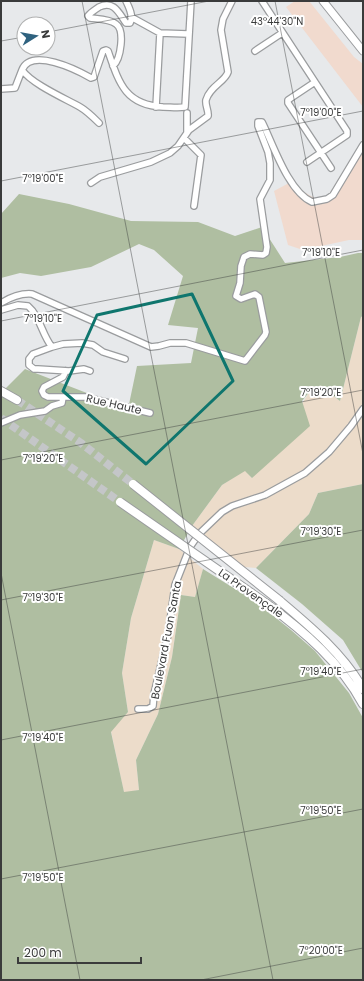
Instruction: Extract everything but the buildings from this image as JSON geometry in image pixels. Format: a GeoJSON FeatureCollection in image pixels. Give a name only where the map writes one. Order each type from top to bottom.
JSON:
{"type":"FeatureCollection","features":[{"type":"Feature","properties":{"kind":"highway"},"geometry":{"type":"LineString","coordinates":[[1,391],[16,400]]}},
{"type":"Feature","properties":{"kind":"highway","name":"La Provençale"},"geometry":{"type":"LineString","coordinates":[[133,484],[310,627],[343,662],[363,690]]}},
{"type":"Feature","properties":{"kind":"highway","name":"La Provençale"},"geometry":{"type":"LineString","coordinates":[[120,502],[267,604],[300,629],[328,655],[350,683],[363,704]]}},
{"type":"Feature","properties":{"kind":"main road"},"geometry":{"type":"LineString","coordinates":[[323,1],[363,51]]}},
{"type":"Feature","properties":{"kind":"street"},"geometry":{"type":"LineString","coordinates":[[113,66],[118,61],[120,48],[120,34],[118,27],[114,23],[90,18],[88,16],[103,5],[109,4],[118,10],[128,24],[131,22],[131,17],[126,1]]}},
{"type":"Feature","properties":{"kind":"street"},"geometry":{"type":"LineString","coordinates":[[1,89],[15,88],[26,63],[34,60],[46,60],[60,64],[91,78],[94,77],[103,51],[106,50],[120,82],[128,93],[142,104],[183,107],[186,105],[188,34],[191,1]]}},
{"type":"Feature","properties":{"kind":"street"},"geometry":{"type":"LineString","coordinates":[[91,183],[100,177],[151,162],[170,153],[184,138],[187,132],[208,116],[206,105],[208,97],[213,88],[228,74],[221,30],[232,1]]}},
{"type":"Feature","properties":{"kind":"street"},"geometry":{"type":"LineString","coordinates":[[262,1],[347,131],[347,136],[307,162]]}},
{"type":"Feature","properties":{"kind":"street"},"geometry":{"type":"LineString","coordinates":[[131,17],[160,33],[188,34]]}},
{"type":"Feature","properties":{"kind":"street"},"geometry":{"type":"LineString","coordinates":[[255,51],[282,32]]}},
{"type":"Feature","properties":{"kind":"street"},"geometry":{"type":"LineString","coordinates":[[156,106],[160,33]]}},
{"type":"Feature","properties":{"kind":"street"},"geometry":{"type":"LineString","coordinates":[[22,70],[26,75],[80,107],[99,123]]}},
{"type":"Feature","properties":{"kind":"street"},"geometry":{"type":"LineString","coordinates":[[315,82],[288,100],[288,103],[330,168]]}},
{"type":"Feature","properties":{"kind":"street"},"geometry":{"type":"LineString","coordinates":[[187,113],[187,132]]}},
{"type":"Feature","properties":{"kind":"street"},"geometry":{"type":"LineString","coordinates":[[1,303],[18,295],[32,294],[151,346],[186,343],[244,361],[266,332],[258,297],[255,294],[239,299],[236,296],[240,283],[241,266],[244,257],[250,254],[263,256],[266,253],[267,247],[260,199],[270,180],[270,163],[258,122],[262,122],[293,185],[303,196],[312,202],[327,199],[333,195],[363,145]]}},
{"type":"Feature","properties":{"kind":"street"},"geometry":{"type":"LineString","coordinates":[[184,138],[198,151],[200,155],[194,206]]}},
{"type":"Feature","properties":{"kind":"street"},"geometry":{"type":"LineString","coordinates":[[1,310],[18,305],[28,306],[33,312],[52,347]]}},
{"type":"Feature","properties":{"kind":"street"},"geometry":{"type":"LineString","coordinates":[[90,371],[84,369],[66,371],[34,369],[28,362],[30,356],[52,347],[63,344],[82,343],[93,345],[103,352],[125,360]]}},
{"type":"Feature","properties":{"kind":"street","name":"Rue Haute"},"geometry":{"type":"LineString","coordinates":[[66,371],[63,377],[42,388],[42,391],[46,396],[85,396],[150,413]]}},
{"type":"Feature","properties":{"kind":"street"},"geometry":{"type":"LineString","coordinates":[[1,423],[20,414],[45,411],[52,406],[62,403],[63,397]]}},
{"type":"Feature","properties":{"kind":"street","name":"Boulevard Fuon Santa"},"geometry":{"type":"LineString","coordinates":[[138,709],[148,709],[153,706],[154,694],[168,635],[175,585],[190,547],[199,534],[222,512],[232,506],[273,492],[305,473],[329,452],[363,409]]}},
{"type":"Feature","properties":{"kind":"highlighted area"},"geometry":{"type":"Polygon","coordinates":[[[192,294],[233,381],[146,464],[63,391],[97,315],[192,294]]]}},
{"type":"Feature","properties":{"kind":"shaded area"},"geometry":{"type":"Polygon","coordinates":[[[295,1],[309,1],[354,57],[363,64],[363,107],[286,7],[295,1]]]}},
{"type":"Feature","properties":{"kind":"shaded area"},"geometry":{"type":"Polygon","coordinates":[[[363,139],[363,240],[349,240],[303,250],[288,245],[274,191],[289,183],[316,199],[328,196],[363,139]]]}},
{"type":"Feature","properties":{"kind":"shaded area"},"geometry":{"type":"Polygon","coordinates":[[[363,316],[363,484],[318,493],[309,514],[256,568],[244,567],[218,549],[192,526],[222,485],[245,470],[252,478],[311,390],[327,391],[340,401],[361,317],[363,316]]]}},
{"type":"Feature","properties":{"kind":"shaded area"},"geometry":{"type":"Polygon","coordinates":[[[154,540],[179,549],[203,569],[195,597],[181,595],[172,657],[158,714],[136,760],[139,790],[124,793],[111,731],[128,712],[122,673],[131,618],[154,540]]]}},
{"type":"Feature","properties":{"kind":"green space"},"geometry":{"type":"Polygon","coordinates":[[[19,194],[69,204],[131,221],[198,222],[235,236],[262,227],[285,263],[363,253],[363,316],[361,317],[340,401],[327,391],[311,390],[302,401],[310,426],[252,478],[245,471],[222,485],[192,526],[179,549],[154,540],[131,618],[122,673],[128,712],[111,732],[124,792],[139,790],[136,760],[158,714],[172,657],[181,595],[195,597],[203,569],[256,602],[315,651],[349,693],[363,718],[363,980],[1,980],[1,393],[25,369],[128,409],[137,366],[191,363],[198,328],[168,325],[183,276],[154,250],[139,244],[91,267],[41,276],[20,273],[1,278],[1,214],[19,194]]]}},
{"type":"Feature","properties":{"kind":"green space"},"geometry":{"type":"Polygon","coordinates":[[[363,484],[363,673],[343,640],[302,604],[256,568],[309,514],[318,493],[363,484]]]}},
{"type":"Feature","properties":{"kind":"tunnel"},"geometry":{"type":"LineString","coordinates":[[17,400],[81,443],[133,484]]}},
{"type":"Feature","properties":{"kind":"tunnel"},"geometry":{"type":"LineString","coordinates":[[1,418],[120,502]]}}]}
